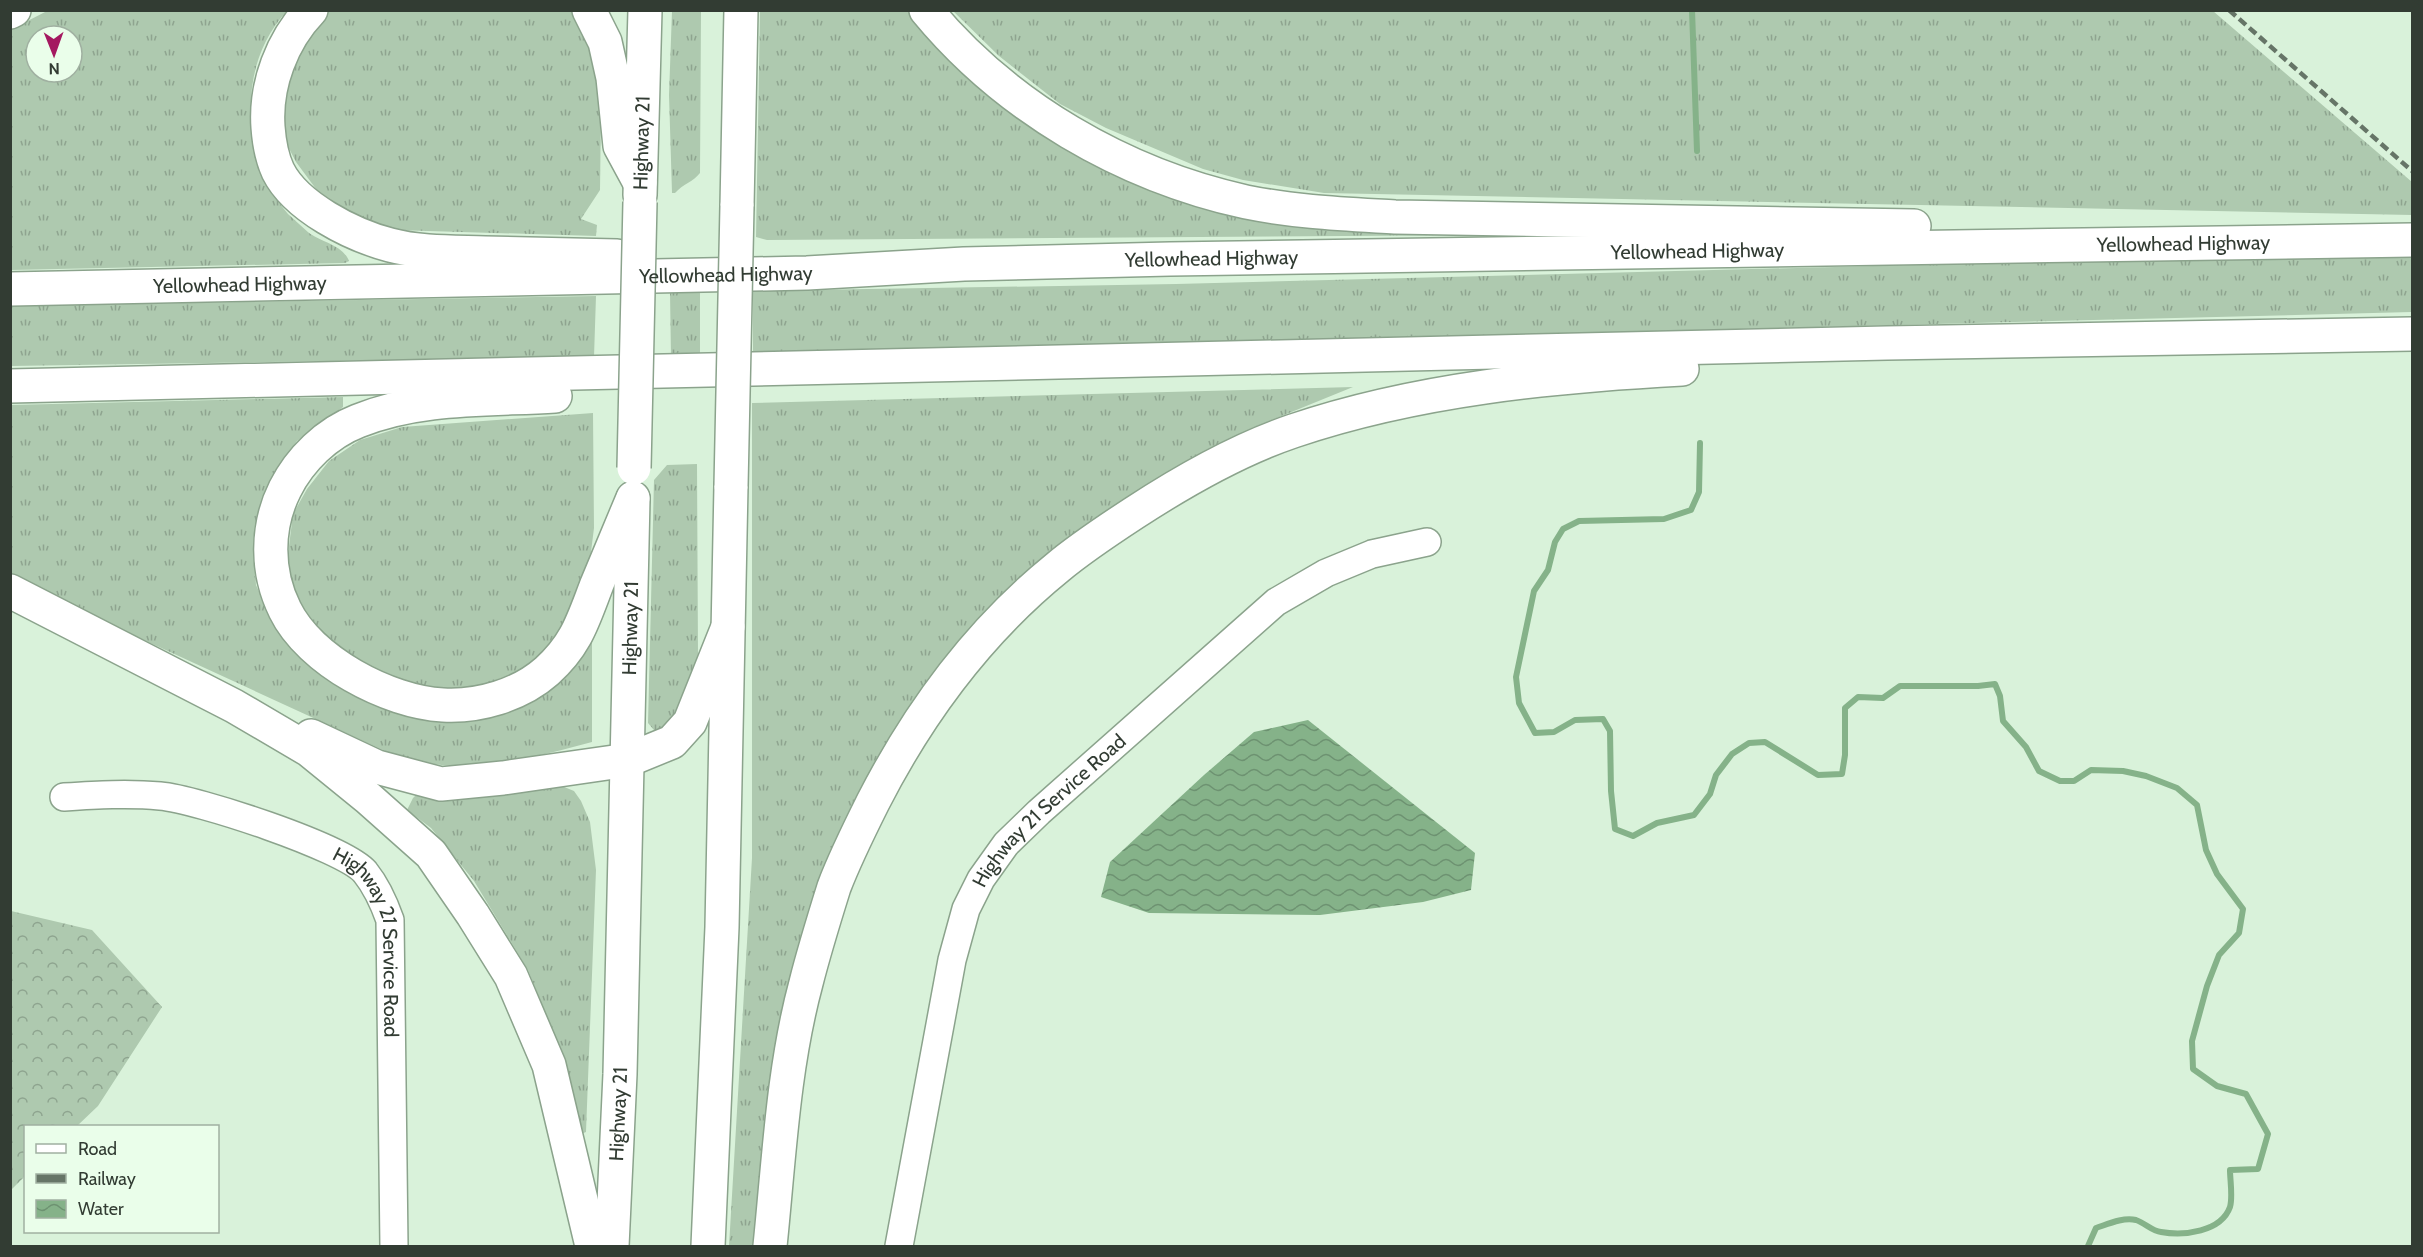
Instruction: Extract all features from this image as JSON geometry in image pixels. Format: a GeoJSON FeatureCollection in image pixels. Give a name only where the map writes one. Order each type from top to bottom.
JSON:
{"type":"FeatureCollection","features":[{"type":"Feature","properties":{"kind":"main road"},"geometry":{"type":"LineString","coordinates":[[311,10],[289,39],[275,75],[269,95],[269,139],[278,171],[297,195],[323,215],[356,233],[391,245],[439,252],[964,264]]}},
{"type":"Feature","properties":{"kind":"main road"},"geometry":{"type":"LineString","coordinates":[[590,10],[605,42],[614,78],[620,146],[640,193]]}},
{"type":"Feature","properties":{"kind":"main road","name":"Highway 21"},"geometry":{"type":"LineString","coordinates":[[612,1246],[620,1074],[645,10]]}},
{"type":"Feature","properties":{"kind":"main road"},"geometry":{"type":"LineString","coordinates":[[708,1246],[722,927],[741,10]]}},
{"type":"Feature","properties":{"kind":"main road"},"geometry":{"type":"LineString","coordinates":[[926,10],[956,44],[983,69],[1046,117],[1085,142],[1137,166],[1246,202],[1320,213],[1395,217],[2044,229],[2290,242]]}},
{"type":"Feature","properties":{"kind":"main road","name":"Yellowhead Highway"},"geometry":{"type":"LineString","coordinates":[[10,289],[807,273],[964,264],[2412,240]]}},
{"type":"Feature","properties":{"kind":"main road"},"geometry":{"type":"LineString","coordinates":[[10,386],[1887,343],[2412,334]]}},
{"type":"Feature","properties":{"kind":"main road"},"geometry":{"type":"LineString","coordinates":[[770,1246],[780,1150],[804,987],[835,885],[861,826],[914,727],[969,654],[1023,598],[1057,567],[1092,540],[1186,481],[1237,454],[1292,431],[1341,417],[1397,403],[1466,391],[1619,373],[1860,361],[1887,343]]}},
{"type":"Feature","properties":{"kind":"main road"},"geometry":{"type":"LineString","coordinates":[[587,374],[555,396],[416,404],[378,413],[332,433],[300,466],[280,500],[270,540],[270,560],[276,589],[286,612],[304,635],[326,657],[368,682],[406,699],[443,705],[480,702],[501,697],[533,681],[547,671],[573,643],[585,621],[633,483]]}},
{"type":"Feature","properties":{"kind":"main road"},"geometry":{"type":"LineString","coordinates":[[10,591],[234,706],[309,750],[431,854],[511,976],[549,1065],[592,1246]]}},
{"type":"Feature","properties":{"kind":"main road"},"geometry":{"type":"LineString","coordinates":[[234,706],[312,737],[377,767],[441,784],[503,778],[628,760],[672,742],[690,722],[728,627]]}},
{"type":"Feature","properties":{"kind":"street","name":"Highway 21 Service Road"},"geometry":{"type":"LineString","coordinates":[[899,1246],[955,950],[966,909],[981,879],[1006,844],[1039,812],[1276,602],[1326,573],[1372,554],[1427,542]]}},
{"type":"Feature","properties":{"kind":"street","name":"Highway 21 Service Road"},"geometry":{"type":"LineString","coordinates":[[64,797],[121,794],[163,796],[207,807],[331,850],[363,870],[382,897],[390,920],[394,1246]]}},
{"type":"Feature","properties":{"kind":"green space"},"geometry":{"type":"Polygon","coordinates":[[[760,10],[910,11],[976,78],[1106,166],[1496,230],[1493,235],[767,240],[756,237],[760,10]]]}},
{"type":"Feature","properties":{"kind":"green space"},"geometry":{"type":"Polygon","coordinates":[[[47,11],[287,11],[273,29],[262,50],[255,71],[251,94],[254,139],[269,183],[285,211],[309,233],[342,251],[349,261],[345,263],[11,270],[10,30],[47,11]]]}},
{"type":"Feature","properties":{"kind":"green space"},"geometry":{"type":"Polygon","coordinates":[[[328,11],[572,11],[591,45],[599,76],[600,190],[581,219],[597,225],[596,236],[395,230],[362,221],[337,207],[319,193],[296,162],[278,127],[278,98],[311,26],[328,11]]]}},
{"type":"Feature","properties":{"kind":"green space"},"geometry":{"type":"Polygon","coordinates":[[[672,11],[701,11],[700,173],[675,193],[672,193],[669,95],[672,11]]]}},
{"type":"Feature","properties":{"kind":"green space"},"geometry":{"type":"Polygon","coordinates":[[[953,11],[2213,11],[2412,182],[2412,215],[1324,193],[1243,180],[1203,169],[1106,128],[1060,104],[999,56],[953,11]]]}},
{"type":"Feature","properties":{"kind":"green space"},"geometry":{"type":"Polygon","coordinates":[[[2412,252],[2412,312],[753,354],[753,291],[1176,284],[2412,252]]]}},
{"type":"Feature","properties":{"kind":"green space"},"geometry":{"type":"Polygon","coordinates":[[[670,293],[700,293],[700,358],[671,358],[670,293]]]}},
{"type":"Feature","properties":{"kind":"green space"},"geometry":{"type":"Polygon","coordinates":[[[596,296],[594,357],[11,366],[10,306],[596,296]]]}},
{"type":"Feature","properties":{"kind":"green space"},"geometry":{"type":"Polygon","coordinates":[[[1353,387],[1252,428],[1172,472],[937,673],[877,762],[844,825],[817,890],[795,959],[784,1013],[754,1246],[729,1246],[752,858],[752,403],[1353,387]]]}},
{"type":"Feature","properties":{"kind":"green space"},"geometry":{"type":"Polygon","coordinates":[[[343,397],[343,407],[297,441],[271,478],[258,520],[254,556],[256,585],[272,620],[294,650],[324,677],[383,707],[445,721],[496,717],[534,698],[578,662],[592,639],[592,742],[529,758],[480,765],[428,763],[394,755],[11,579],[11,405],[343,397]]]}},
{"type":"Feature","properties":{"kind":"green space"},"geometry":{"type":"Polygon","coordinates":[[[593,413],[594,528],[587,584],[578,611],[527,672],[464,693],[421,689],[372,672],[339,650],[314,626],[287,585],[287,562],[293,514],[307,489],[329,461],[360,440],[402,427],[593,413]]]}},
{"type":"Feature","properties":{"kind":"green space"},"geometry":{"type":"Polygon","coordinates":[[[697,464],[698,654],[693,684],[674,726],[660,732],[654,730],[648,723],[654,480],[667,465],[697,464]]]}},
{"type":"Feature","properties":{"kind":"green space"},"geometry":{"type":"Polygon","coordinates":[[[557,784],[574,791],[581,801],[590,822],[596,870],[586,1132],[581,1134],[569,1084],[528,970],[474,881],[431,828],[407,810],[418,793],[557,784]]]}},
{"type":"Feature","properties":{"kind":"green space"},"geometry":{"type":"Polygon","coordinates":[[[11,911],[92,930],[162,1007],[98,1106],[78,1125],[24,1125],[24,1177],[11,1190],[11,911]]]}},
{"type":"Feature","properties":{"kind":"water"},"geometry":{"type":"Polygon","coordinates":[[[1308,720],[1475,853],[1471,890],[1423,902],[1320,915],[1149,913],[1101,897],[1110,862],[1254,732],[1308,720]]]}},
{"type":"Feature","properties":{"kind":"waterway"},"geometry":{"type":"LineString","coordinates":[[1692,10],[1697,151]]}},
{"type":"Feature","properties":{"kind":"waterway"},"geometry":{"type":"LineString","coordinates":[[1700,443],[1699,492],[1691,510],[1664,519],[1579,521],[1563,529],[1555,542],[1548,570],[1534,591],[1516,677],[1519,703],[1535,733],[1554,732],[1575,720],[1603,719],[1610,731],[1611,791],[1615,829],[1633,836],[1657,823],[1694,815],[1710,794],[1716,775],[1732,754],[1749,743],[1765,742],[1818,775],[1842,774],[1845,755],[1845,708],[1858,697],[1883,698],[1900,686],[1995,684],[2000,696],[2003,721],[2026,747],[2039,771],[2060,781],[2074,781],[2091,770],[2123,771],[2146,776],[2177,788],[2197,805],[2206,850],[2217,874],[2243,909],[2239,933],[2219,955],[2207,986],[2192,1041],[2193,1069],[2217,1086],[2246,1094],[2268,1134],[2258,1169],[2230,1170],[2231,1203],[2219,1222],[2201,1230],[2170,1233],[2158,1231],[2136,1220],[2121,1220],[2096,1228],[2088,1246]]}},
{"type":"Feature","properties":{"kind":"railway"},"geometry":{"type":"LineString","coordinates":[[2229,10],[2412,171]]}}]}
